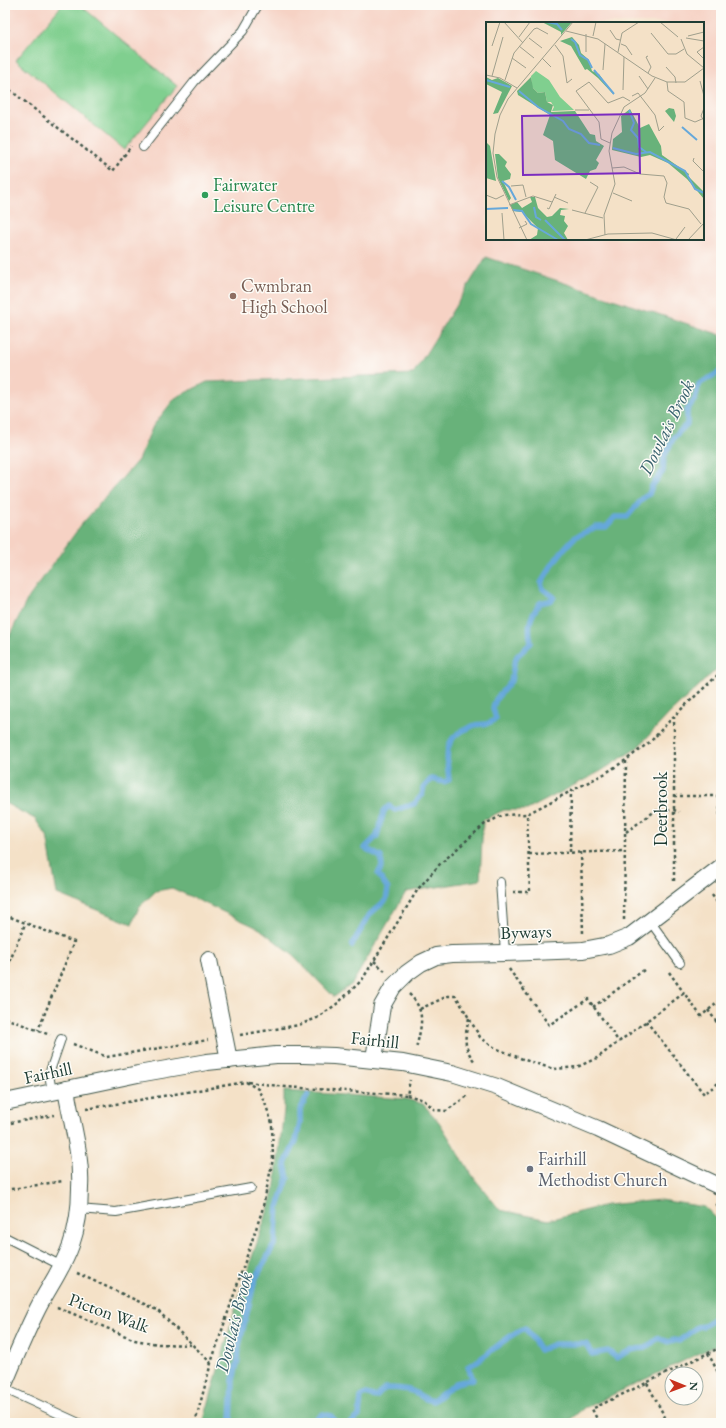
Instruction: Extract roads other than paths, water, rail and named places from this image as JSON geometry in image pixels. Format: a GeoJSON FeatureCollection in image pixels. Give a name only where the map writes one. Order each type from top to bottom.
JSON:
{"type":"FeatureCollection","features":[{"type":"Feature","properties":{"kind":"street","name":"Byways"},"geometry":{"type":"LineString","coordinates":[[374,1060],[382,1006],[393,987],[407,973],[421,963],[436,956],[452,954],[583,950],[609,946],[624,939],[650,921],[720,867]]}},
{"type":"Feature","properties":{"kind":"street"},"geometry":{"type":"LineString","coordinates":[[210,960],[229,1060]]}},
{"type":"Feature","properties":{"kind":"street","name":"Fairhill"},"geometry":{"type":"LineString","coordinates":[[5,1102],[207,1062],[276,1055],[303,1055],[403,1063],[452,1073],[497,1087],[598,1129],[721,1187]]}},
{"type":"Feature","properties":{"kind":"street"},"geometry":{"type":"LineString","coordinates":[[5,1382],[15,1356],[42,1301],[62,1266],[71,1245],[78,1209],[81,1187],[76,1143],[70,1112],[59,1091]]}},
{"type":"Feature","properties":{"kind":"lane"},"geometry":{"type":"LineString","coordinates":[[143,147],[195,81],[243,31],[258,5]]}},
{"type":"Feature","properties":{"kind":"lane"},"geometry":{"type":"LineString","coordinates":[[500,882],[501,953]]}},
{"type":"Feature","properties":{"kind":"lane"},"geometry":{"type":"LineString","coordinates":[[650,921],[680,963]]}},
{"type":"Feature","properties":{"kind":"lane"},"geometry":{"type":"LineString","coordinates":[[59,1091],[49,1074],[61,1039]]}},
{"type":"Feature","properties":{"kind":"lane"},"geometry":{"type":"LineString","coordinates":[[78,1209],[116,1212],[251,1188]]}},
{"type":"Feature","properties":{"kind":"lane"},"geometry":{"type":"LineString","coordinates":[[5,1237],[62,1266]]}},
{"type":"Feature","properties":{"kind":"lane"},"geometry":{"type":"LineString","coordinates":[[5,1389],[79,1423]]}},
{"type":"Feature","properties":{"kind":"waterway","name":"Dowlais Brook"},"geometry":{"type":"LineString","coordinates":[[352,945],[370,914],[386,900],[388,889],[378,874],[382,866],[381,857],[365,848],[377,836],[384,811],[389,806],[395,810],[414,804],[422,795],[424,787],[431,779],[444,782],[449,780],[447,758],[449,745],[452,739],[457,734],[472,726],[487,723],[496,719],[493,708],[496,699],[511,681],[517,656],[531,643],[529,626],[532,617],[540,603],[552,600],[554,597],[543,589],[541,583],[548,572],[564,549],[575,537],[595,527],[606,527],[615,517],[627,517],[643,498],[649,494],[652,486],[663,471],[664,457],[674,437],[687,424],[687,410],[695,399],[699,384],[721,371]]}},
{"type":"Feature","properties":{"kind":"waterway","name":"Dowlais Brook"},"geometry":{"type":"LineString","coordinates":[[231,1423],[233,1380],[238,1360],[239,1345],[255,1280],[275,1243],[278,1207],[288,1178],[285,1164],[296,1141],[300,1123],[300,1110],[308,1095]]}},
{"type":"Feature","properties":{"kind":"waterway"},"geometry":{"type":"LineString","coordinates":[[351,1423],[359,1416],[361,1397],[366,1394],[376,1397],[385,1388],[409,1390],[433,1401],[456,1383],[473,1379],[468,1367],[510,1336],[525,1328],[540,1350],[554,1344],[586,1344],[592,1354],[608,1351],[617,1358],[631,1350],[646,1348],[658,1338],[668,1342],[674,1340],[679,1341],[697,1327],[704,1326],[721,1313]]}},
{"type":"Feature","properties":{"kind":"waterway"},"geometry":{"type":"LineString","coordinates":[[316,1423],[315,1420],[323,1414],[331,1416],[337,1423]]}},
{"type":"Feature","properties":{"kind":"place","name":"Fairwater Leisure Centre"},"geometry":{"type":"Point","coordinates":[205,195]}},
{"type":"Feature","properties":{"kind":"place","name":"Cwmbran High School"},"geometry":{"type":"Point","coordinates":[233,296]}},
{"type":"Feature","properties":{"kind":"place","name":"Fairhill Methodist Church"},"geometry":{"type":"Point","coordinates":[530,1169]}}]}
